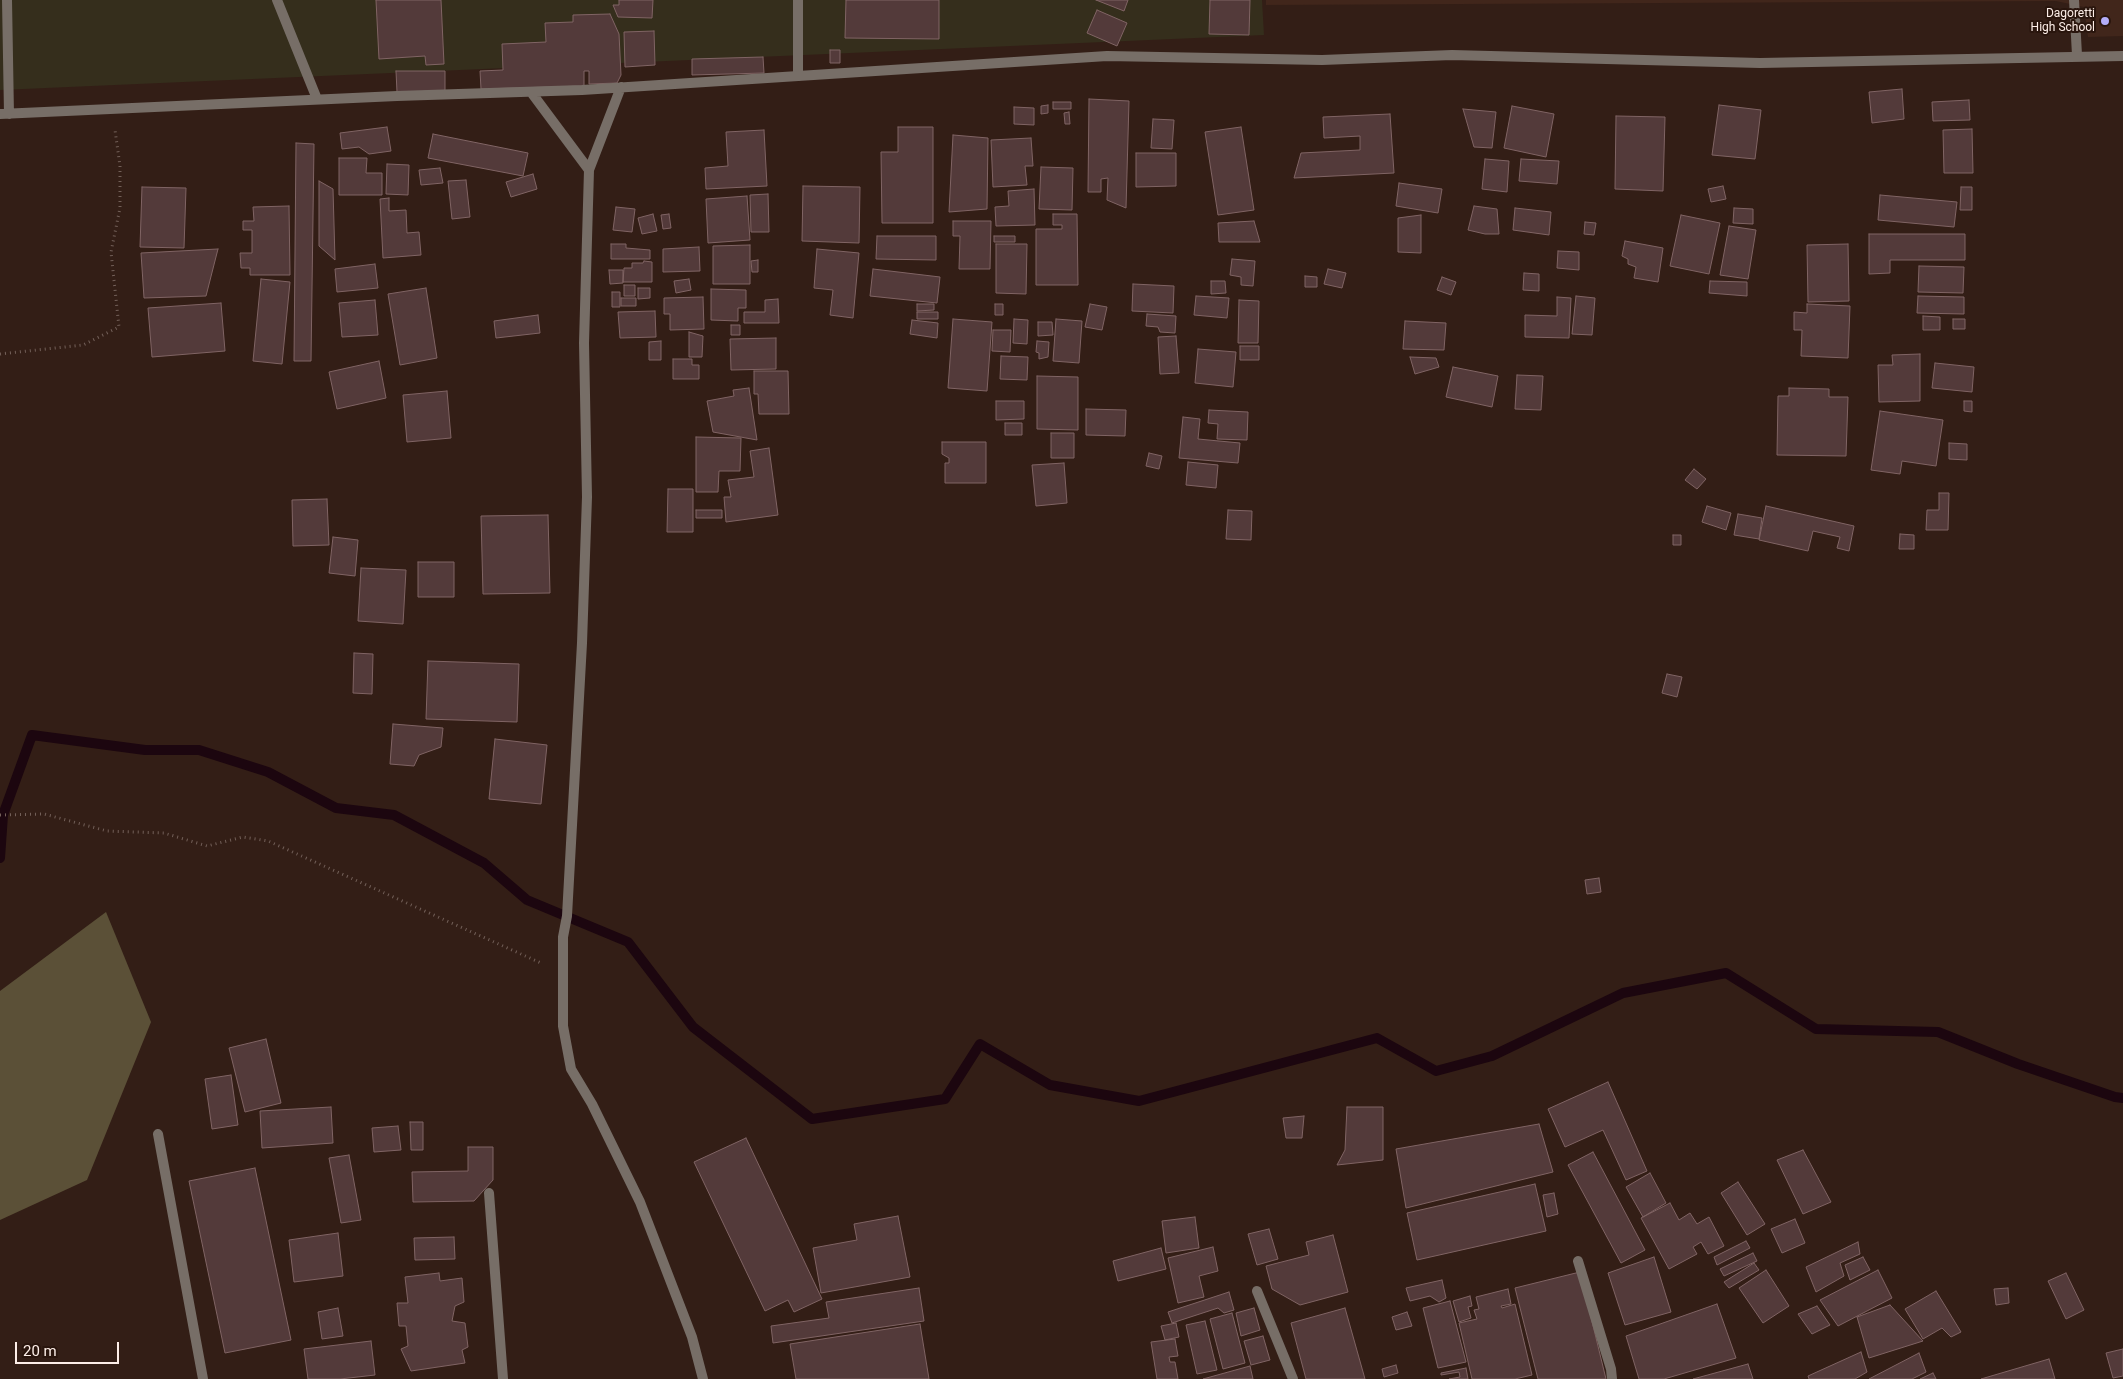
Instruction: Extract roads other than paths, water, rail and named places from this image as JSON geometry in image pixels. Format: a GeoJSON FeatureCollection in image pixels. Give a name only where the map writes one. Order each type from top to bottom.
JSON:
{"type":"FeatureCollection","features":[{"type":"Feature","properties":{"kind":"street"},"geometry":{"type":"LineString","coordinates":[[7,0],[4,114],[531,92],[1107,56],[1322,60],[1452,55],[1760,63],[2077,55],[2123,56]]}},
{"type":"Feature","properties":{"kind":"street"},"geometry":{"type":"LineString","coordinates":[[277,0],[317,100]]}},
{"type":"Feature","properties":{"kind":"street"},"geometry":{"type":"LineString","coordinates":[[798,0],[798,76]]}},
{"type":"Feature","properties":{"kind":"street"},"geometry":{"type":"LineString","coordinates":[[2074,0],[2077,55]]}},
{"type":"Feature","properties":{"kind":"street"},"geometry":{"type":"LineString","coordinates":[[621,87],[590,170],[584,343],[586,498],[582,633],[562,973],[563,1026],[572,1068],[592,1104],[640,1202],[692,1337],[703,1379]]}},
{"type":"Feature","properties":{"kind":"street"},"geometry":{"type":"LineString","coordinates":[[531,92],[590,170]]}},
{"type":"Feature","properties":{"kind":"street"},"geometry":{"type":"LineString","coordinates":[[158,1134],[203,1379]]}},
{"type":"Feature","properties":{"kind":"street"},"geometry":{"type":"LineString","coordinates":[[489,1193],[503,1379]]}},
{"type":"Feature","properties":{"kind":"street"},"geometry":{"type":"LineString","coordinates":[[1578,1261],[1611,1369],[1612,1379]]}},
{"type":"Feature","properties":{"kind":"street"},"geometry":{"type":"LineString","coordinates":[[1257,1291],[1293,1379]]}},
{"type":"Feature","properties":{"kind":"waterway"},"geometry":{"type":"LineString","coordinates":[[0,858],[3,815],[32,735],[145,750],[199,750],[268,772],[336,808],[394,815],[484,863],[527,900],[628,942],[693,1027],[812,1119],[945,1099],[980,1044],[1050,1085],[1139,1101],[1377,1038],[1436,1071],[1492,1056],[1623,993],[1726,973],[1816,1029],[1938,1032],[2018,1064],[2115,1097],[2123,1098]]}},
{"type":"Feature","properties":{"kind":"place","name":"Dagoretti High School"},"geometry":{"type":"Point","coordinates":[2105,21]}}]}
